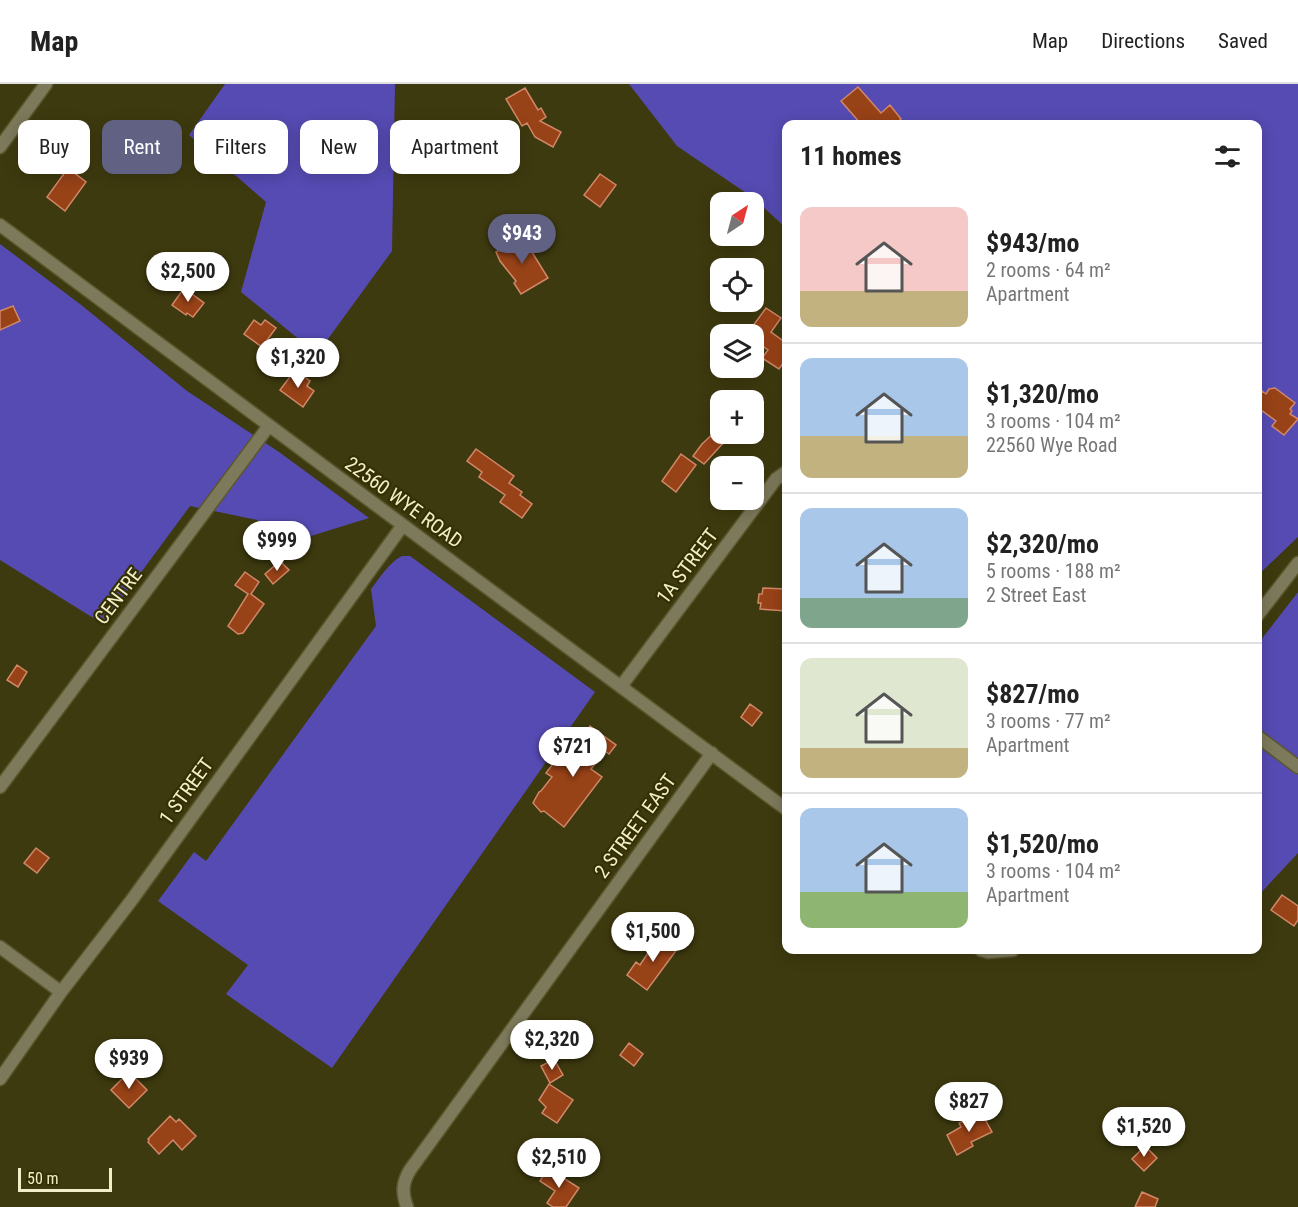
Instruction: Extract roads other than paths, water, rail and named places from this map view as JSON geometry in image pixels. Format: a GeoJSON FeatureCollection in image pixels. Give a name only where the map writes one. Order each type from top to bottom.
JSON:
{"type":"FeatureCollection","features":[{"type":"Feature","properties":{"kind":"street"},"geometry":{"type":"LineString","coordinates":[[0,147],[46,84]]}},
{"type":"Feature","properties":{"kind":"street","name":"22560 WYE ROAD"},"geometry":{"type":"LineString","coordinates":[[0,225],[268,427],[782,806]]}},
{"type":"Feature","properties":{"kind":"street","name":"CENTRE"},"geometry":{"type":"LineString","coordinates":[[0,787],[268,427]]}},
{"type":"Feature","properties":{"kind":"street","name":"1A STREET"},"geometry":{"type":"LineString","coordinates":[[622,686],[776,479],[782,475]]}},
{"type":"Feature","properties":{"kind":"street","name":"1 STREET"},"geometry":{"type":"LineString","coordinates":[[0,1079],[61,992],[131,901],[403,525]]}},
{"type":"Feature","properties":{"kind":"street"},"geometry":{"type":"LineString","coordinates":[[1262,609],[1298,562]]}},
{"type":"Feature","properties":{"kind":"street"},"geometry":{"type":"LineString","coordinates":[[1262,740],[1298,767]]}},
{"type":"Feature","properties":{"kind":"street","name":"2 STREET EAST"},"geometry":{"type":"LineString","coordinates":[[407,1207],[403,1186],[410,1170],[712,753]]}},
{"type":"Feature","properties":{"kind":"street"},"geometry":{"type":"LineString","coordinates":[[0,947],[61,992]]}}]}
